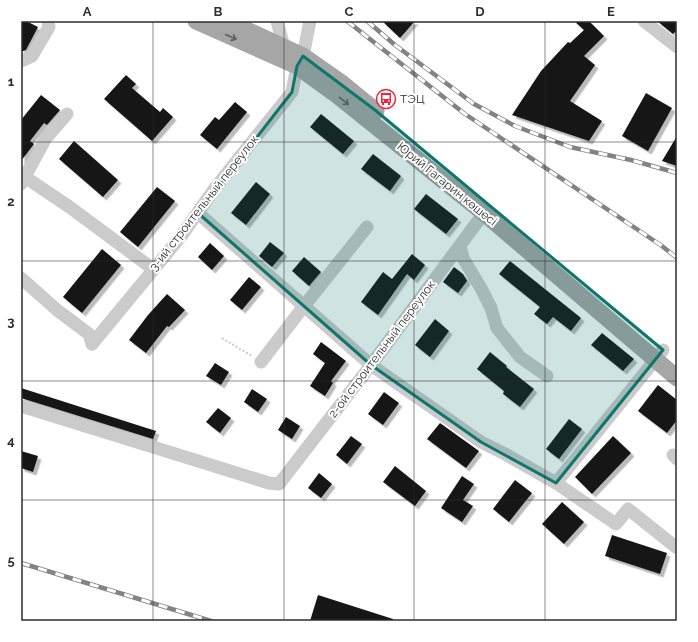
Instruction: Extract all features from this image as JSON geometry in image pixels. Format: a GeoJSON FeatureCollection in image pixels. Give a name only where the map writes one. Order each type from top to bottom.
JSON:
{"type":"FeatureCollection","features":[{"type":"Feature","properties":{"kind":"main road","name":"Юрий Гагарин көшесі"},"geometry":{"type":"LineString","coordinates":[[196,21],[300,61],[343,84],[472,190],[659,355],[677,378]]}},
{"type":"Feature","properties":{"kind":"main road","name":"Юрий Гагарин көшесі"},"geometry":{"type":"LineString","coordinates":[[227,21],[284,47],[338,96],[659,355],[677,363]]}},
{"type":"Feature","properties":{"kind":"street"},"geometry":{"type":"LineString","coordinates":[[21,61],[32,56],[49,27],[48,21]]}},
{"type":"Feature","properties":{"kind":"street"},"geometry":{"type":"LineString","coordinates":[[277,21],[284,47]]}},
{"type":"Feature","properties":{"kind":"street","name":"3-ий строительный переулок"},"geometry":{"type":"LineString","coordinates":[[21,278],[56,310],[89,334],[92,344],[182,235],[215,188],[292,92],[310,21]]}},
{"type":"Feature","properties":{"kind":"street"},"geometry":{"type":"LineString","coordinates":[[644,21],[677,47]]}},
{"type":"Feature","properties":{"kind":"street"},"geometry":{"type":"LineString","coordinates":[[67,114],[46,138],[23,181],[71,208],[153,269]]}},
{"type":"Feature","properties":{"kind":"street"},"geometry":{"type":"LineString","coordinates":[[198,213],[371,365],[481,442],[505,454],[556,484],[616,524],[628,509],[677,548]]}},
{"type":"Feature","properties":{"kind":"street","name":"2-ой строительный переулок"},"geometry":{"type":"LineString","coordinates":[[21,406],[269,483],[279,484],[371,365],[484,213]]}},
{"type":"Feature","properties":{"kind":"street"},"geometry":{"type":"LineString","coordinates":[[261,362],[367,227]]}},
{"type":"Feature","properties":{"kind":"street"},"geometry":{"type":"LineString","coordinates":[[460,246],[463,258],[491,308],[497,328],[520,357],[547,376]]}},
{"type":"Feature","properties":{"kind":"street"},"geometry":{"type":"LineString","coordinates":[[556,484],[659,355]]}},
{"type":"Feature","properties":{"kind":"path"},"geometry":{"type":"LineString","coordinates":[[222,338],[261,362]]}},
{"type":"Feature","properties":{"kind":"highlighted area"},"geometry":{"type":"Polygon","coordinates":[[[303,56],[375,110],[663,350],[556,483],[481,442],[371,365],[198,213],[292,92],[297,66],[303,56]]]}},
{"type":"Feature","properties":{"kind":"building"},"geometry":{"type":"Polygon","coordinates":[[[21,21],[26,21],[38,27],[26,50],[21,52],[21,21]]]}},
{"type":"Feature","properties":{"kind":"building"},"geometry":{"type":"Polygon","coordinates":[[[382,21],[415,21],[400,38],[382,21]]]}},
{"type":"Feature","properties":{"kind":"building"},"geometry":{"type":"Polygon","coordinates":[[[574,21],[589,21],[604,36],[584,56],[595,65],[570,101],[602,121],[589,141],[512,115],[541,71],[568,42],[570,43],[584,30],[574,21]]]}},
{"type":"Feature","properties":{"kind":"building"},"geometry":{"type":"Polygon","coordinates":[[[657,21],[677,21],[677,30],[673,34],[657,21]]]}},
{"type":"Feature","properties":{"kind":"building"},"geometry":{"type":"Polygon","coordinates":[[[126,75],[136,84],[132,88],[160,112],[163,108],[173,117],[152,141],[104,99],[126,75]]]}},
{"type":"Feature","properties":{"kind":"building"},"geometry":{"type":"Polygon","coordinates":[[[646,93],[672,108],[648,151],[622,136],[646,93]]]}},
{"type":"Feature","properties":{"kind":"building"},"geometry":{"type":"Polygon","coordinates":[[[41,95],[60,110],[47,125],[44,123],[30,141],[34,144],[21,161],[21,120],[41,95]]]}},
{"type":"Feature","properties":{"kind":"building"},"geometry":{"type":"Polygon","coordinates":[[[235,102],[247,112],[217,149],[200,135],[215,117],[219,120],[235,102]]]}},
{"type":"Feature","properties":{"kind":"building"},"geometry":{"type":"Polygon","coordinates":[[[321,114],[354,141],[343,154],[310,127],[321,114]]]}},
{"type":"Feature","properties":{"kind":"building"},"geometry":{"type":"Polygon","coordinates":[[[677,136],[677,166],[662,161],[677,136]]]}},
{"type":"Feature","properties":{"kind":"building"},"geometry":{"type":"Polygon","coordinates":[[[74,141],[118,180],[103,197],[59,159],[74,141]]]}},
{"type":"Feature","properties":{"kind":"building"},"geometry":{"type":"Polygon","coordinates":[[[373,154],[401,176],[390,191],[361,169],[373,154]]]}},
{"type":"Feature","properties":{"kind":"building"},"geometry":{"type":"Polygon","coordinates":[[[256,182],[270,194],[246,225],[231,213],[256,182]]]}},
{"type":"Feature","properties":{"kind":"building"},"geometry":{"type":"Polygon","coordinates":[[[157,187],[175,201],[138,247],[120,232],[157,187]]]}},
{"type":"Feature","properties":{"kind":"building"},"geometry":{"type":"Polygon","coordinates":[[[426,194],[458,219],[446,234],[414,209],[426,194]]]}},
{"type":"Feature","properties":{"kind":"building"},"geometry":{"type":"Polygon","coordinates":[[[270,242],[284,253],[272,267],[259,256],[270,242]]]}},
{"type":"Feature","properties":{"kind":"building"},"geometry":{"type":"Polygon","coordinates":[[[210,243],[224,256],[212,270],[198,257],[210,243]]]}},
{"type":"Feature","properties":{"kind":"building"},"geometry":{"type":"Polygon","coordinates":[[[102,249],[121,265],[82,313],[63,297],[102,249]]]}},
{"type":"Feature","properties":{"kind":"building"},"geometry":{"type":"Polygon","coordinates":[[[412,254],[425,265],[414,280],[407,274],[378,315],[361,302],[383,272],[392,279],[412,254]]]}},
{"type":"Feature","properties":{"kind":"building"},"geometry":{"type":"Polygon","coordinates":[[[304,257],[321,272],[309,286],[292,271],[304,257]]]}},
{"type":"Feature","properties":{"kind":"building"},"geometry":{"type":"Polygon","coordinates":[[[510,261],[581,318],[571,331],[553,317],[547,324],[534,314],[540,307],[499,274],[510,261]]]}},
{"type":"Feature","properties":{"kind":"building"},"geometry":{"type":"Polygon","coordinates":[[[454,267],[463,274],[467,281],[458,293],[443,282],[454,267]]]}},
{"type":"Feature","properties":{"kind":"building"},"geometry":{"type":"Polygon","coordinates":[[[249,277],[261,287],[242,310],[230,300],[249,277]]]}},
{"type":"Feature","properties":{"kind":"building"},"geometry":{"type":"Polygon","coordinates":[[[167,294],[185,310],[169,327],[167,326],[146,353],[129,340],[148,315],[167,294]]]}},
{"type":"Feature","properties":{"kind":"building"},"geometry":{"type":"Polygon","coordinates":[[[435,319],[449,331],[430,357],[415,345],[435,319]]]}},
{"type":"Feature","properties":{"kind":"building"},"geometry":{"type":"Polygon","coordinates":[[[602,333],[634,359],[623,371],[591,345],[602,333]]]}},
{"type":"Feature","properties":{"kind":"building"},"geometry":{"type":"Polygon","coordinates":[[[321,342],[346,361],[331,381],[333,383],[325,396],[310,386],[325,363],[313,354],[321,342]]]}},
{"type":"Feature","properties":{"kind":"building"},"geometry":{"type":"Polygon","coordinates":[[[490,352],[534,389],[520,407],[503,394],[504,391],[477,369],[490,352]]]}},
{"type":"Feature","properties":{"kind":"building"},"geometry":{"type":"Polygon","coordinates":[[[215,363],[229,372],[221,385],[206,376],[215,363]]]}},
{"type":"Feature","properties":{"kind":"building"},"geometry":{"type":"Polygon","coordinates":[[[658,385],[677,400],[677,420],[667,433],[638,411],[658,385]]]}},
{"type":"Feature","properties":{"kind":"building"},"geometry":{"type":"Polygon","coordinates":[[[21,388],[156,431],[153,439],[21,398],[21,388]]]}},
{"type":"Feature","properties":{"kind":"building"},"geometry":{"type":"Polygon","coordinates":[[[252,389],[267,399],[258,412],[244,402],[252,389]]]}},
{"type":"Feature","properties":{"kind":"building"},"geometry":{"type":"Polygon","coordinates":[[[384,392],[399,403],[383,425],[368,414],[384,392]]]}},
{"type":"Feature","properties":{"kind":"building"},"geometry":{"type":"Polygon","coordinates":[[[218,408],[231,418],[220,433],[206,422],[218,408]]]}},
{"type":"Feature","properties":{"kind":"building"},"geometry":{"type":"Polygon","coordinates":[[[286,417],[300,426],[292,439],[278,430],[286,417]]]}},
{"type":"Feature","properties":{"kind":"building"},"geometry":{"type":"Polygon","coordinates":[[[569,419],[582,429],[559,459],[546,449],[569,419]]]}},
{"type":"Feature","properties":{"kind":"building"},"geometry":{"type":"Polygon","coordinates":[[[440,423],[479,451],[466,468],[427,439],[440,423]]]}},
{"type":"Feature","properties":{"kind":"building"},"geometry":{"type":"Polygon","coordinates":[[[351,436],[362,444],[347,464],[336,455],[351,436]]]}},
{"type":"Feature","properties":{"kind":"building"},"geometry":{"type":"Polygon","coordinates":[[[613,436],[631,453],[592,494],[575,477],[613,436]]]}},
{"type":"Feature","properties":{"kind":"building"},"geometry":{"type":"Polygon","coordinates":[[[21,451],[38,456],[33,472],[21,468],[21,451]]]}},
{"type":"Feature","properties":{"kind":"building"},"geometry":{"type":"Polygon","coordinates":[[[395,466],[426,491],[415,506],[383,482],[395,466]]]}},
{"type":"Feature","properties":{"kind":"building"},"geometry":{"type":"Polygon","coordinates":[[[319,473],[332,484],[321,498],[308,488],[319,473]]]}},
{"type":"Feature","properties":{"kind":"building"},"geometry":{"type":"Polygon","coordinates":[[[462,476],[474,484],[463,500],[473,506],[462,522],[441,508],[462,476]]]}},
{"type":"Feature","properties":{"kind":"building"},"geometry":{"type":"Polygon","coordinates":[[[515,480],[532,493],[509,522],[493,509],[515,480]]]}},
{"type":"Feature","properties":{"kind":"building"},"geometry":{"type":"Polygon","coordinates":[[[562,502],[584,522],[564,544],[542,524],[562,502]]]}},
{"type":"Feature","properties":{"kind":"building"},"geometry":{"type":"Polygon","coordinates":[[[612,535],[667,553],[660,574],[605,556],[612,535]]]}},
{"type":"Feature","properties":{"kind":"building"},"geometry":{"type":"Polygon","coordinates":[[[318,595],[393,619],[393,621],[310,621],[318,595]]]}},
{"type":"Feature","properties":{"kind":"railway"},"geometry":{"type":"LineString","coordinates":[[347,21],[465,114],[662,246],[677,258]]}},
{"type":"Feature","properties":{"kind":"railway"},"geometry":{"type":"LineString","coordinates":[[367,21],[395,45],[474,104],[515,126],[570,147],[631,160],[677,173]]}},
{"type":"Feature","properties":{"kind":"railway"},"geometry":{"type":"LineString","coordinates":[[21,563],[211,621]]}},
{"type":"Feature","properties":{"kind":"place","name":"ТЭЦ"},"geometry":{"type":"Point","coordinates":[386,99]}}]}
